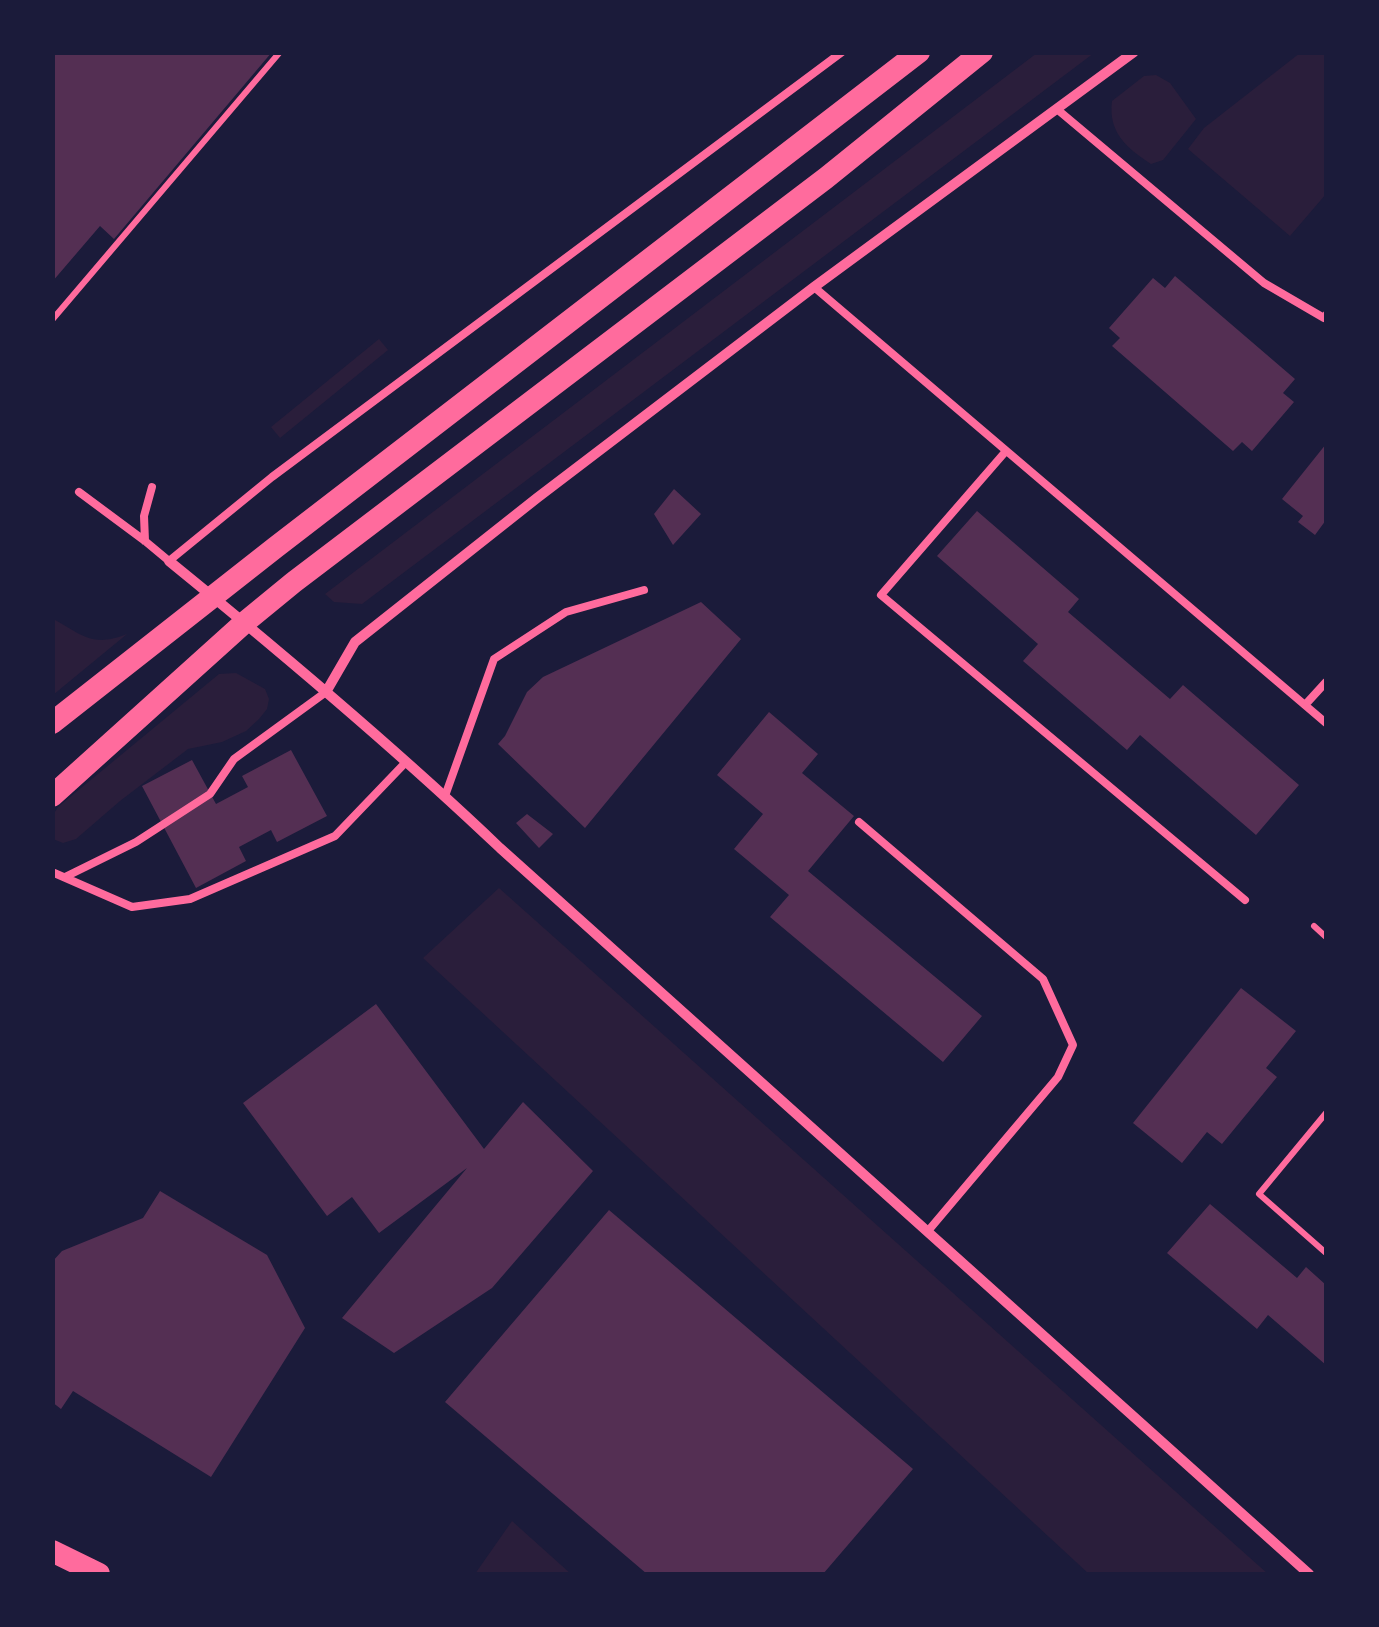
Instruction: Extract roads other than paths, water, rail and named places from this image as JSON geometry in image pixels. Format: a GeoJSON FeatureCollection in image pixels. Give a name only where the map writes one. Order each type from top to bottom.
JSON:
{"type":"FeatureCollection","features":[{"type":"Feature","properties":{"kind":"main road"},"geometry":{"type":"LineString","coordinates":[[52,723],[920,52]]}},
{"type":"Feature","properties":{"kind":"main road"},"geometry":{"type":"LineString","coordinates":[[52,796],[244,623],[826,178],[982,52]]}},
{"type":"Feature","properties":{"kind":"main road"},"geometry":{"type":"LineString","coordinates":[[52,1550],[99,1574]]}},
{"type":"Feature","properties":{"kind":"street"},"geometry":{"type":"LineString","coordinates":[[326,692],[355,642],[814,288],[1134,52]]}},
{"type":"Feature","properties":{"kind":"street"},"geometry":{"type":"LineString","coordinates":[[169,561],[446,796],[1309,1574]]}},
{"type":"Feature","properties":{"kind":"lane"},"geometry":{"type":"LineString","coordinates":[[79,492],[169,561],[272,477],[842,52]]}},
{"type":"Feature","properties":{"kind":"lane"},"geometry":{"type":"LineString","coordinates":[[1058,110],[1264,283],[1324,318],[1326,315]]}},
{"type":"Feature","properties":{"kind":"lane"},"geometry":{"type":"LineString","coordinates":[[814,288],[1326,724]]}},
{"type":"Feature","properties":{"kind":"lane"},"geometry":{"type":"LineString","coordinates":[[1006,450],[881,595],[1245,900]]}},
{"type":"Feature","properties":{"kind":"lane"},"geometry":{"type":"LineString","coordinates":[[146,541],[144,516],[152,487]]}},
{"type":"Feature","properties":{"kind":"lane"},"geometry":{"type":"LineString","coordinates":[[446,796],[494,660],[566,612],[644,590]]}},
{"type":"Feature","properties":{"kind":"lane"},"geometry":{"type":"LineString","coordinates":[[1305,705],[1326,682]]}},
{"type":"Feature","properties":{"kind":"lane"},"geometry":{"type":"LineString","coordinates":[[65,877],[136,842],[210,794],[234,759],[326,692]]}},
{"type":"Feature","properties":{"kind":"lane"},"geometry":{"type":"LineString","coordinates":[[52,872],[132,907],[190,900],[335,836],[406,762]]}},
{"type":"Feature","properties":{"kind":"lane"},"geometry":{"type":"LineString","coordinates":[[860,822],[1044,979],[1073,1045],[1058,1078],[928,1231]]}}]}
